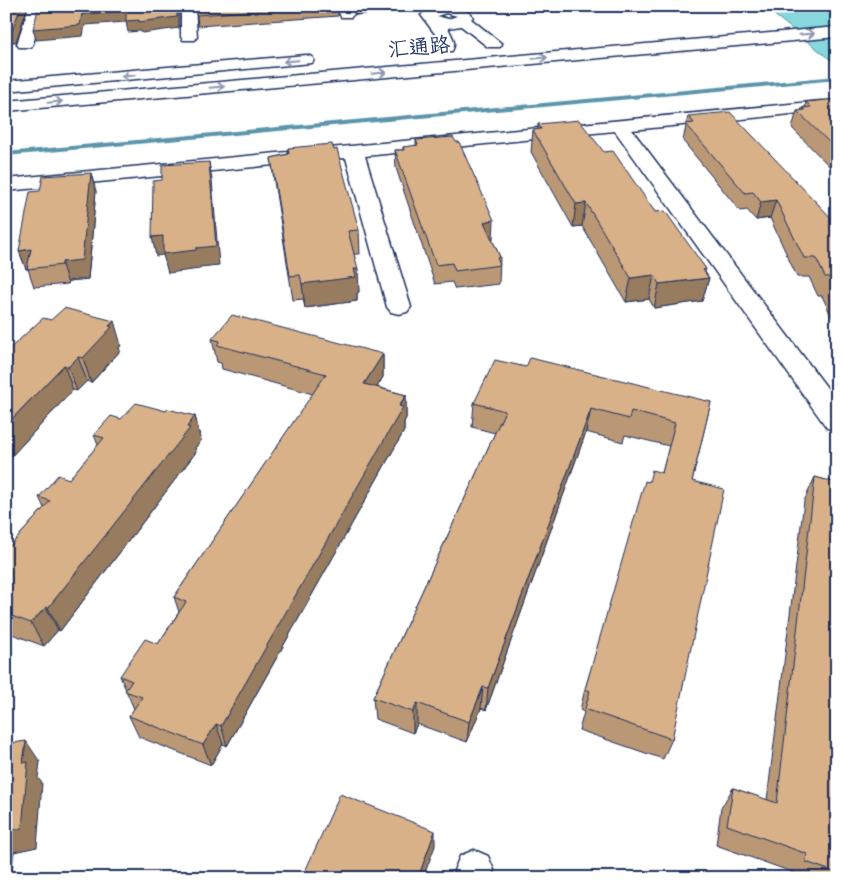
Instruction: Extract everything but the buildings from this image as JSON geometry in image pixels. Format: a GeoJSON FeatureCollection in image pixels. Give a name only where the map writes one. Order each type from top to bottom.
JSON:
{"type":"FeatureCollection","features":[{"type":"Feature","properties":{"kind":"main road"},"geometry":{"type":"LineString","coordinates":[[26,44],[37,6]]}},
{"type":"Feature","properties":{"kind":"main road"},"geometry":{"type":"LineString","coordinates":[[188,6],[189,36]]}},
{"type":"Feature","properties":{"kind":"main road"},"geometry":{"type":"LineString","coordinates":[[446,48],[446,38],[437,13],[452,10],[462,12],[465,17],[463,20],[494,44]]}},
{"type":"Feature","properties":{"kind":"main road","name":"汇通路"},"geometry":{"type":"LineString","coordinates":[[6,106],[837,32]]}},
{"type":"Feature","properties":{"kind":"main road","name":"汇通路"},"geometry":{"type":"LineString","coordinates":[[426,50],[514,42]]}},
{"type":"Feature","properties":{"kind":"main road"},"geometry":{"type":"LineString","coordinates":[[6,86],[319,59]]}},
{"type":"Feature","properties":{"kind":"main road"},"geometry":{"type":"LineString","coordinates":[[6,185],[821,106],[837,108]]}},
{"type":"Feature","properties":{"kind":"main road"},"geometry":{"type":"LineString","coordinates":[[620,126],[837,421]]}},
{"type":"Feature","properties":{"kind":"main road"},"geometry":{"type":"LineString","coordinates":[[354,151],[399,307]]}},
{"type":"Feature","properties":{"kind":"water"},"geometry":{"type":"Polygon","coordinates":[[[763,6],[825,6],[837,15],[837,65],[763,6]]]}},
{"type":"Feature","properties":{"kind":"waterway"},"geometry":{"type":"LineString","coordinates":[[6,154],[837,78]]}}]}
